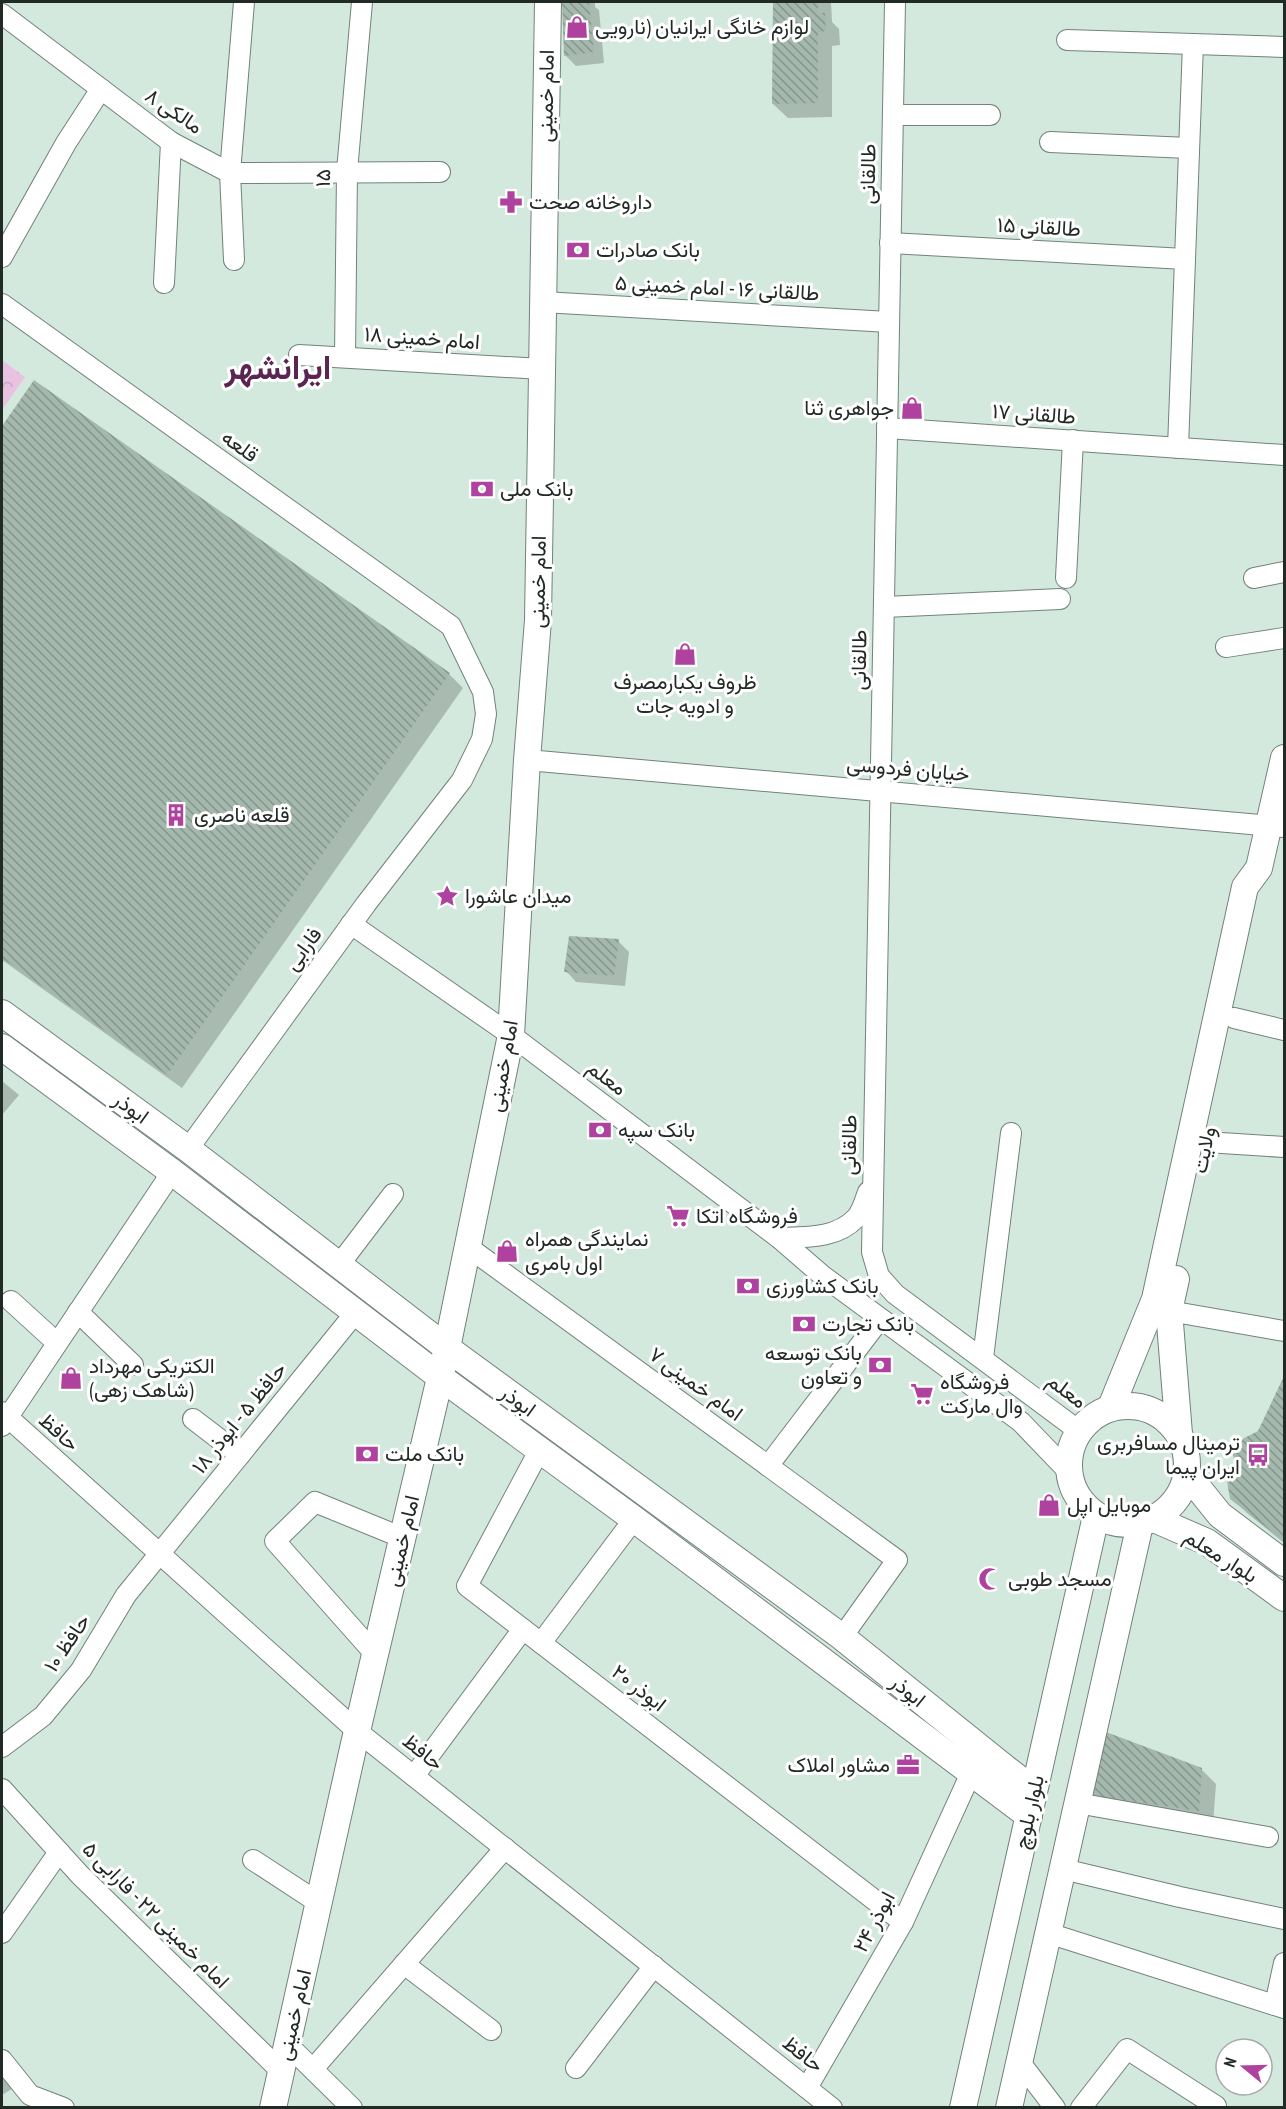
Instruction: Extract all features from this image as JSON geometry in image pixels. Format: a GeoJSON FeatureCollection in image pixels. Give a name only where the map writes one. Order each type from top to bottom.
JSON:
{"type":"FeatureCollection","features":[{"type":"Feature","properties":{"kind":"main road","name":"امام خمینی"},"geometry":{"type":"LineString","coordinates":[[273,2108],[357,1731],[447,1348],[511,1035],[527,760],[538,621],[548,2]]}},
{"type":"Feature","properties":{"kind":"main road","name":"ولایت"},"geometry":{"type":"LineString","coordinates":[[1179,1434],[1162,1305],[1245,887],[1259,868],[1277,826],[1284,758]]}},
{"type":"Feature","properties":{"kind":"main road","name":"ولایت"},"geometry":{"type":"LineString","coordinates":[[1162,1305],[1206,1142],[1234,1018],[1262,891],[1259,868]]}},
{"type":"Feature","properties":{"kind":"main road","name":"ابوذر"},"geometry":{"type":"LineString","coordinates":[[2,1013],[188,1149],[447,1348],[842,1637],[1034,1790]]}},
{"type":"Feature","properties":{"kind":"main road","name":"ابوذر"},"geometry":{"type":"LineString","coordinates":[[2,1047],[172,1172],[440,1377],[634,1519],[1029,1816]]}},
{"type":"Feature","properties":{"kind":"main road"},"geometry":{"type":"LineString","coordinates":[[1111,1407],[1162,1305]]}},
{"type":"Feature","properties":{"kind":"main road"},"geometry":{"type":"LineString","coordinates":[[1128,1405],[1146,1408],[1166,1418],[1179,1434],[1187,1453],[1187,1474],[1180,1494],[1170,1507],[1147,1521],[1113,1523],[1096,1516],[1085,1507],[1074,1491],[1068,1471],[1069,1453],[1079,1431],[1095,1415],[1111,1407],[1128,1405]]}},
{"type":"Feature","properties":{"kind":"main road","name":"بلوار معلم"},"geometry":{"type":"LineString","coordinates":[[1187,1474],[1220,1515],[1284,1563]]}},
{"type":"Feature","properties":{"kind":"main road","name":"بلوار بلوچ"},"geometry":{"type":"LineString","coordinates":[[963,2108],[1096,1516]]}},
{"type":"Feature","properties":{"kind":"main road"},"geometry":{"type":"LineString","coordinates":[[1009,2108],[1077,1803],[1147,1521]]}},
{"type":"Feature","properties":{"kind":"main road","name":"بلوار معلم"},"geometry":{"type":"LineString","coordinates":[[1147,1521],[1207,1542],[1284,1598]]}},
{"type":"Feature","properties":{"kind":"street"},"geometry":{"type":"LineString","coordinates":[[234,261],[230,173],[244,2]]}},
{"type":"Feature","properties":{"kind":"street","name":"۱۵"},"geometry":{"type":"LineString","coordinates":[[345,357],[347,171],[362,2]]}},
{"type":"Feature","properties":{"kind":"street","name":"طالقانی"},"geometry":{"type":"LineString","coordinates":[[895,2],[872,1252],[879,1276],[909,1305]]}},
{"type":"Feature","properties":{"kind":"street","name":"مالکی ۸"},"geometry":{"type":"LineString","coordinates":[[2,14],[171,142],[230,173],[440,172]]}},
{"type":"Feature","properties":{"kind":"street"},"geometry":{"type":"LineString","coordinates":[[1067,40],[1284,47]]}},
{"type":"Feature","properties":{"kind":"street"},"geometry":{"type":"LineString","coordinates":[[1178,448],[1193,44]]}},
{"type":"Feature","properties":{"kind":"street"},"geometry":{"type":"LineString","coordinates":[[2,257],[66,143],[101,89]]}},
{"type":"Feature","properties":{"kind":"street"},"geometry":{"type":"LineString","coordinates":[[893,115],[990,115]]}},
{"type":"Feature","properties":{"kind":"street"},"geometry":{"type":"LineString","coordinates":[[164,282],[171,142]]}},
{"type":"Feature","properties":{"kind":"street"},"geometry":{"type":"LineString","coordinates":[[1050,142],[1189,147]]}},
{"type":"Feature","properties":{"kind":"street","name":"طالقانی ۱۵"},"geometry":{"type":"LineString","coordinates":[[890,243],[1185,259]]}},
{"type":"Feature","properties":{"kind":"street","name":"طالقانی ۱۶ - امام خمینی ۵"},"geometry":{"type":"LineString","coordinates":[[543,302],[889,322]]}},
{"type":"Feature","properties":{"kind":"street","name":"قلعه"},"geometry":{"type":"LineString","coordinates":[[2,304],[451,626]]}},
{"type":"Feature","properties":{"kind":"street","name":"امام خمینی ۱۸"},"geometry":{"type":"LineString","coordinates":[[299,355],[542,369]]}},
{"type":"Feature","properties":{"kind":"street","name":"طالقانی ۱۷"},"geometry":{"type":"LineString","coordinates":[[887,428],[1284,455]]}},
{"type":"Feature","properties":{"kind":"street"},"geometry":{"type":"LineString","coordinates":[[1066,578],[1073,440]]}},
{"type":"Feature","properties":{"kind":"street"},"geometry":{"type":"LineString","coordinates":[[1254,578],[1284,572]]}},
{"type":"Feature","properties":{"kind":"street"},"geometry":{"type":"LineString","coordinates":[[884,607],[1060,599]]}},
{"type":"Feature","properties":{"kind":"street","name":"فارابی"},"geometry":{"type":"LineString","coordinates":[[188,1149],[351,924],[462,780],[482,739],[486,714],[483,692],[451,626]]}},
{"type":"Feature","properties":{"kind":"street"},"geometry":{"type":"LineString","coordinates":[[1226,647],[1284,638]]}},
{"type":"Feature","properties":{"kind":"street","name":"خیابان فردوسی"},"geometry":{"type":"LineString","coordinates":[[527,760],[1277,826]]}},
{"type":"Feature","properties":{"kind":"street","name":"معلم"},"geometry":{"type":"LineString","coordinates":[[351,924],[511,1035],[779,1238],[823,1276],[1021,1422],[1068,1471]]}},
{"type":"Feature","properties":{"kind":"street"},"geometry":{"type":"LineString","coordinates":[[1234,1018],[1284,1030]]}},
{"type":"Feature","properties":{"kind":"street"},"geometry":{"type":"LineString","coordinates":[[983,1358],[1011,1133]]}},
{"type":"Feature","properties":{"kind":"street"},"geometry":{"type":"LineString","coordinates":[[1206,1142],[1284,1147]]}},
{"type":"Feature","properties":{"kind":"street"},"geometry":{"type":"LineString","coordinates":[[4,1419],[172,1172]]}},
{"type":"Feature","properties":{"kind":"street"},"geometry":{"type":"LineString","coordinates":[[779,1238],[822,1236],[843,1228],[858,1217],[872,1184]]}},
{"type":"Feature","properties":{"kind":"street"},"geometry":{"type":"LineString","coordinates":[[339,1265],[393,1194]]}},
{"type":"Feature","properties":{"kind":"street","name":"امام خمینی ۷"},"geometry":{"type":"LineString","coordinates":[[468,1247],[897,1560],[842,1637]]}},
{"type":"Feature","properties":{"kind":"street"},"geometry":{"type":"LineString","coordinates":[[11,1301],[57,1343]]}},
{"type":"Feature","properties":{"kind":"street","name":"معلم"},"geometry":{"type":"LineString","coordinates":[[909,1305],[1079,1431]]}},
{"type":"Feature","properties":{"kind":"street"},"geometry":{"type":"LineString","coordinates":[[1162,1305],[1284,1331]]}},
{"type":"Feature","properties":{"kind":"street"},"geometry":{"type":"LineString","coordinates":[[78,1312],[133,1365]]}},
{"type":"Feature","properties":{"kind":"street","name":"حافظ ۵ - ابوذر ۱۸"},"geometry":{"type":"LineString","coordinates":[[161,1555],[356,1312]]}},
{"type":"Feature","properties":{"kind":"street"},"geometry":{"type":"LineString","coordinates":[[768,1466],[880,1319]]}},
{"type":"Feature","properties":{"kind":"street","name":"حافظ"},"geometry":{"type":"LineString","coordinates":[[4,1419],[161,1555],[357,1731],[832,2108]]}},
{"type":"Feature","properties":{"kind":"street"},"geometry":{"type":"LineString","coordinates":[[193,1419],[240,1455]]}},
{"type":"Feature","properties":{"kind":"street","name":"ابوذر ۲۰"},"geometry":{"type":"LineString","coordinates":[[540,1449],[467,1586],[903,1922]]}},
{"type":"Feature","properties":{"kind":"street"},"geometry":{"type":"LineString","coordinates":[[375,1654],[275,1541],[315,1502],[403,1538]]}},
{"type":"Feature","properties":{"kind":"street"},"geometry":{"type":"LineString","coordinates":[[541,1643],[634,1519]]}},
{"type":"Feature","properties":{"kind":"street","name":"حافظ ۱۰"},"geometry":{"type":"LineString","coordinates":[[2,1747],[43,1716],[81,1670],[126,1595],[161,1555]]}},
{"type":"Feature","properties":{"kind":"street"},"geometry":{"type":"LineString","coordinates":[[414,1776],[523,1629]]}},
{"type":"Feature","properties":{"kind":"street","name":"ابوذر ۲۴"},"geometry":{"type":"LineString","coordinates":[[807,2088],[903,1922],[971,1773]]}},
{"type":"Feature","properties":{"kind":"street","name":"امام خمینی ۲۲ - فارابی ۵"},"geometry":{"type":"LineString","coordinates":[[2,1789],[80,1875],[281,2072]]}},
{"type":"Feature","properties":{"kind":"street"},"geometry":{"type":"LineString","coordinates":[[1077,1803],[1268,1837]]}},
{"type":"Feature","properties":{"kind":"street"},"geometry":{"type":"LineString","coordinates":[[313,2069],[504,1848]]}},
{"type":"Feature","properties":{"kind":"street"},"geometry":{"type":"LineString","coordinates":[[2,1933],[59,1852]]}},
{"type":"Feature","properties":{"kind":"street"},"geometry":{"type":"LineString","coordinates":[[253,1860],[319,1903]]}},
{"type":"Feature","properties":{"kind":"street"},"geometry":{"type":"LineString","coordinates":[[1063,1869],[1284,1919]]}},
{"type":"Feature","properties":{"kind":"street"},"geometry":{"type":"LineString","coordinates":[[1048,1933],[1280,2006],[1284,1963]]}},
{"type":"Feature","properties":{"kind":"street"},"geometry":{"type":"LineString","coordinates":[[404,1964],[491,2030]]}},
{"type":"Feature","properties":{"kind":"street"},"geometry":{"type":"LineString","coordinates":[[576,2068],[654,1966]]}},
{"type":"Feature","properties":{"kind":"street"},"geometry":{"type":"LineString","coordinates":[[287,2044],[352,2108]]}},
{"type":"Feature","properties":{"kind":"street"},"geometry":{"type":"LineString","coordinates":[[1081,2108],[1127,2049],[1216,2106]]}},
{"type":"Feature","properties":{"kind":"street"},"geometry":{"type":"LineString","coordinates":[[2,2060],[30,2095],[64,2108]]}},
{"type":"Feature","properties":{"kind":"street"},"geometry":{"type":"LineString","coordinates":[[1019,2061],[1055,2108]]}},
{"type":"Feature","properties":{"kind":"green space"},"geometry":{"type":"Polygon","coordinates":[[[2,360],[25,377],[2,410],[2,360]]]}},
{"type":"Feature","properties":{"kind":"building","name":"لوازم خانگی ایرانیان (نارویی"},"geometry":{"type":"Polygon","coordinates":[[[562,2],[589,2],[594,52],[564,56],[562,2]]]}},
{"type":"Feature","properties":{"kind":"building"},"geometry":{"type":"Polygon","coordinates":[[[773,2],[818,2],[818,13],[825,13],[826,31],[818,32],[818,103],[772,104],[773,2]]]}},
{"type":"Feature","properties":{"kind":"building","name":"قلعه ناصری"},"geometry":{"type":"Polygon","coordinates":[[[34,380],[450,673],[167,1075],[2,958],[2,426],[34,380]]]}},
{"type":"Feature","properties":{"kind":"building"},"geometry":{"type":"Polygon","coordinates":[[[569,936],[619,939],[614,976],[564,972],[569,936]]]}},
{"type":"Feature","properties":{"kind":"building","name":"ترمینال مسافربری ایران پیما"},"geometry":{"type":"Polygon","coordinates":[[[1284,1376],[1284,1541],[1230,1499],[1225,1469],[1236,1463],[1229,1446],[1258,1431],[1284,1376]]]}},
{"type":"Feature","properties":{"kind":"building"},"geometry":{"type":"Polygon","coordinates":[[[1098,1729],[1202,1768],[1199,1811],[1088,1795],[1098,1729]]]}},
{"type":"Feature","properties":{"kind":"place","name":"لوازم خانگی ایرانیان (نارویی"},"geometry":{"type":"Point","coordinates":[577,27]}},
{"type":"Feature","properties":{"kind":"place","name":"داروخانه صحت"},"geometry":{"type":"Point","coordinates":[511,202]}},
{"type":"Feature","properties":{"kind":"place","name":"بانک صادرات"},"geometry":{"type":"Point","coordinates":[578,250]}},
{"type":"Feature","properties":{"kind":"place","name":"جواهری ثنا"},"geometry":{"type":"Point","coordinates":[912,408]}},
{"type":"Feature","properties":{"kind":"place","name":"بانک ملی"},"geometry":{"type":"Point","coordinates":[482,489]}},
{"type":"Feature","properties":{"kind":"place","name":"ظروف یکبارمصرف و ادویه جات"},"geometry":{"type":"Point","coordinates":[685,654]}},
{"type":"Feature","properties":{"kind":"place","name":"قلعه ناصری"},"geometry":{"type":"Point","coordinates":[176,815]}},
{"type":"Feature","properties":{"kind":"place","name":"میدان عاشورا"},"geometry":{"type":"Point","coordinates":[447,896]}},
{"type":"Feature","properties":{"kind":"place","name":"بانک سپه"},"geometry":{"type":"Point","coordinates":[600,1130]}},
{"type":"Feature","properties":{"kind":"place","name":"فروشگاه اتکا"},"geometry":{"type":"Point","coordinates":[678,1216]}},
{"type":"Feature","properties":{"kind":"place","name":"نمایندگی همراه اول بامری"},"geometry":{"type":"Point","coordinates":[507,1251]}},
{"type":"Feature","properties":{"kind":"place","name":"بانک کشاورزی"},"geometry":{"type":"Point","coordinates":[748,1286]}},
{"type":"Feature","properties":{"kind":"place","name":"بانک تجارت"},"geometry":{"type":"Point","coordinates":[804,1324]}},
{"type":"Feature","properties":{"kind":"place","name":"بانک توسعه و تعاون"},"geometry":{"type":"Point","coordinates":[880,1365]}},
{"type":"Feature","properties":{"kind":"place","name":"الکتریکی مهرداد (شاهک زهی)"},"geometry":{"type":"Point","coordinates":[71,1378]}},
{"type":"Feature","properties":{"kind":"place","name":"فروشگاه وال مارکت"},"geometry":{"type":"Point","coordinates":[922,1394]}},
{"type":"Feature","properties":{"kind":"place","name":"بانک ملت"},"geometry":{"type":"Point","coordinates":[367,1454]}},
{"type":"Feature","properties":{"kind":"place","name":"ترمینال مسافربری ایران پیما"},"geometry":{"type":"Point","coordinates":[1258,1455]}},
{"type":"Feature","properties":{"kind":"place","name":"موبایل اپل"},"geometry":{"type":"Point","coordinates":[1049,1505]}},
{"type":"Feature","properties":{"kind":"place","name":"مسجد طوبی"},"geometry":{"type":"Point","coordinates":[990,1579]}},
{"type":"Feature","properties":{"kind":"place","name":"مشاور املاک"},"geometry":{"type":"Point","coordinates":[908,1765]}},
{"type":"Feature","properties":{"kind":"district","name":"ایرانشهر"},"geometry":{"type":"Point","coordinates":[278,367]}}]}
